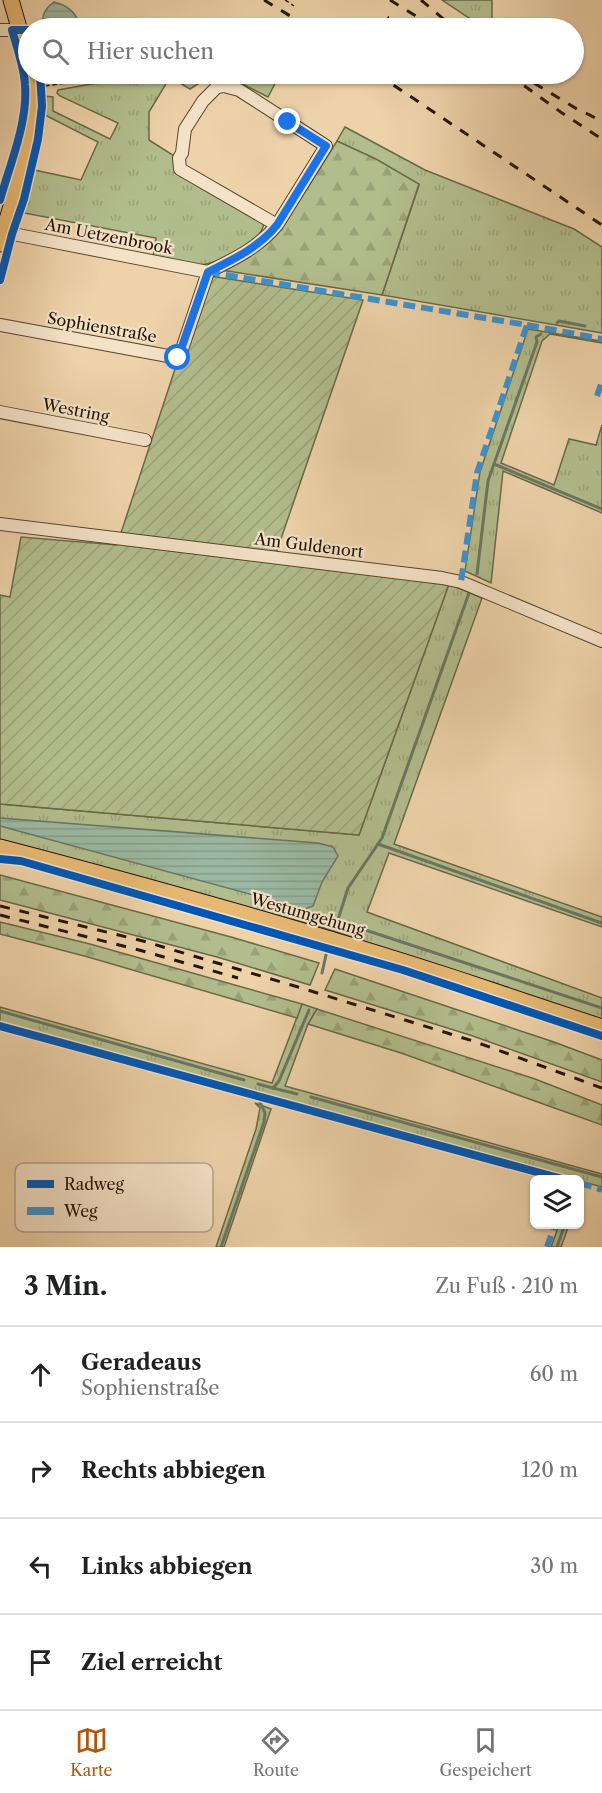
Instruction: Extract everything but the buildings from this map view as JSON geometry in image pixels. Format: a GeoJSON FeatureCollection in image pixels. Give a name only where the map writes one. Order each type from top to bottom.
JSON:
{"type":"FeatureCollection","features":[{"type":"Feature","properties":{"kind":"main road"},"geometry":{"type":"LineString","coordinates":[[11,0],[18,23]]}},
{"type":"Feature","properties":{"kind":"main road"},"geometry":{"type":"LineString","coordinates":[[2,238],[30,129],[37,84]]}},
{"type":"Feature","properties":{"kind":"main road","name":"Westumgehung"},"geometry":{"type":"LineString","coordinates":[[0,847],[114,877],[350,945],[456,978],[602,1028]]}},
{"type":"Feature","properties":{"kind":"street"},"geometry":{"type":"LineString","coordinates":[[0,30],[18,30]]}},
{"type":"Feature","properties":{"kind":"street"},"geometry":{"type":"LineString","coordinates":[[208,272],[247,252],[264,240],[277,225],[326,146],[239,90],[224,86],[217,87],[202,101],[185,129],[182,153],[179,158],[180,169],[277,225]]}},
{"type":"Feature","properties":{"kind":"street","name":"Am Uetzenbrook"},"geometry":{"type":"LineString","coordinates":[[2,238],[208,272]]}},
{"type":"Feature","properties":{"kind":"street","name":"Sophienstraße"},"geometry":{"type":"LineString","coordinates":[[0,326],[178,358],[208,272]]}},
{"type":"Feature","properties":{"kind":"street","name":"Westring"},"geometry":{"type":"LineString","coordinates":[[0,412],[145,440]]}},
{"type":"Feature","properties":{"kind":"street","name":"Am Guldenort"},"geometry":{"type":"LineString","coordinates":[[0,524],[442,578],[461,582],[602,641]]}},
{"type":"Feature","properties":{"kind":"path"},"geometry":{"type":"LineString","coordinates":[[285,0],[294,6]]}},
{"type":"Feature","properties":{"kind":"path"},"geometry":{"type":"LineString","coordinates":[[388,18],[389,14]]}},
{"type":"Feature","properties":{"kind":"path"},"geometry":{"type":"LineString","coordinates":[[39,84],[41,98]]}},
{"type":"Feature","properties":{"kind":"green space"},"geometry":{"type":"Polygon","coordinates":[[[442,0],[492,0],[492,18],[469,18],[442,0]]]}},
{"type":"Feature","properties":{"kind":"green space"},"geometry":{"type":"Polygon","coordinates":[[[92,84],[166,84],[149,112],[149,140],[176,157],[174,162],[264,223],[256,238],[228,257],[217,261],[208,264],[183,264],[153,257],[156,238],[24,213],[34,170],[81,180],[98,142],[45,115],[45,96],[53,97],[53,111],[110,139],[118,123],[60,96],[57,93],[58,90],[92,84]]]}},
{"type":"Feature","properties":{"kind":"green space"},"geometry":{"type":"Polygon","coordinates":[[[182,84],[198,84],[190,89],[182,84]]]}},
{"type":"Feature","properties":{"kind":"green space"},"geometry":{"type":"Polygon","coordinates":[[[243,84],[275,84],[268,97],[243,84]]]}},
{"type":"Feature","properties":{"kind":"green space"},"geometry":{"type":"Polygon","coordinates":[[[345,127],[425,170],[574,229],[602,247],[602,333],[382,295],[419,185],[337,141],[345,127]]]}},
{"type":"Feature","properties":{"kind":"green space"},"geometry":{"type":"Polygon","coordinates":[[[337,141],[376,159],[419,184],[382,295],[221,270],[278,229],[281,230],[337,141]]]}},
{"type":"Feature","properties":{"kind":"green space"},"geometry":{"type":"Polygon","coordinates":[[[210,276],[363,300],[273,562],[449,584],[359,835],[0,804],[0,595],[10,597],[21,537],[117,545],[177,363],[210,276]]]}},
{"type":"Feature","properties":{"kind":"green space"},"geometry":{"type":"Polygon","coordinates":[[[528,329],[602,343],[550,334],[542,341],[501,463],[554,485],[569,439],[596,445],[602,425],[602,513],[503,471],[491,583],[465,571],[480,472],[528,329]]]}},
{"type":"Feature","properties":{"kind":"green space"},"geometry":{"type":"Polygon","coordinates":[[[449,584],[482,598],[394,844],[602,917],[602,927],[389,853],[367,912],[602,998],[602,1020],[324,928],[0,840],[0,804],[359,835],[449,584]]]}},
{"type":"Feature","properties":{"kind":"green space"},"geometry":{"type":"Polygon","coordinates":[[[0,875],[319,963],[310,985],[217,957],[0,900],[0,875]]]}},
{"type":"Feature","properties":{"kind":"green space"},"geometry":{"type":"Polygon","coordinates":[[[0,922],[90,944],[302,1004],[297,1018],[88,957],[0,934],[0,922]]]}},
{"type":"Feature","properties":{"kind":"green space"},"geometry":{"type":"Polygon","coordinates":[[[335,969],[602,1060],[602,1082],[470,1035],[325,990],[335,969]]]}},
{"type":"Feature","properties":{"kind":"green space"},"geometry":{"type":"Polygon","coordinates":[[[302,1004],[317,1009],[308,1024],[285,1086],[602,1174],[602,1187],[584,1182],[584,1175],[559,1175],[0,1023],[0,1007],[272,1083],[302,1004]]]}},
{"type":"Feature","properties":{"kind":"green space"},"geometry":{"type":"Polygon","coordinates":[[[317,1009],[535,1079],[602,1105],[602,1125],[401,1053],[308,1024],[317,1009]]]}},
{"type":"Feature","properties":{"kind":"green space"},"geometry":{"type":"Polygon","coordinates":[[[255,1103],[271,1109],[224,1247],[216,1247],[256,1129],[260,1108],[255,1103]]]}},
{"type":"Feature","properties":{"kind":"green space"},"geometry":{"type":"Polygon","coordinates":[[[558,1229],[568,1229],[561,1247],[551,1247],[558,1229]]]}},
{"type":"Feature","properties":{"kind":"shaded area"},"geometry":{"type":"Polygon","coordinates":[[[54,2],[64,5],[77,18],[43,18],[48,7],[54,2]]]}},
{"type":"Feature","properties":{"kind":"shaded area"},"geometry":{"type":"Polygon","coordinates":[[[0,818],[318,843],[333,847],[338,856],[322,882],[313,906],[305,909],[0,826],[0,818]]]}},
{"type":"Feature","properties":{"kind":"waterway"},"geometry":{"type":"LineString","coordinates":[[557,323],[559,321],[585,326]]}},
{"type":"Feature","properties":{"kind":"waterway"},"geometry":{"type":"LineString","coordinates":[[477,574],[488,481],[537,342],[536,337],[541,334]]}},
{"type":"Feature","properties":{"kind":"waterway"},"geometry":{"type":"LineString","coordinates":[[494,464],[602,509]]}},
{"type":"Feature","properties":{"kind":"waterway"},"geometry":{"type":"LineString","coordinates":[[335,929],[348,888],[382,838],[469,593]]}},
{"type":"Feature","properties":{"kind":"waterway"},"geometry":{"type":"LineString","coordinates":[[378,844],[602,923]]}},
{"type":"Feature","properties":{"kind":"waterway"},"geometry":{"type":"LineString","coordinates":[[338,921],[602,1008]]}},
{"type":"Feature","properties":{"kind":"waterway"},"geometry":{"type":"LineString","coordinates":[[322,973],[326,955]]}},
{"type":"Feature","properties":{"kind":"waterway"},"geometry":{"type":"LineString","coordinates":[[258,1084],[273,1088],[279,1081],[309,1010]]}},
{"type":"Feature","properties":{"kind":"waterway"},"geometry":{"type":"LineString","coordinates":[[0,1011],[244,1080]]}},
{"type":"Feature","properties":{"kind":"waterway"},"geometry":{"type":"LineString","coordinates":[[273,1088],[297,1094]]}},
{"type":"Feature","properties":{"kind":"waterway"},"geometry":{"type":"LineString","coordinates":[[311,1097],[602,1177]]}},
{"type":"Feature","properties":{"kind":"waterway"},"geometry":{"type":"LineString","coordinates":[[221,1247],[264,1122],[265,1113],[260,1102]]}},
{"type":"Feature","properties":{"kind":"waterway"},"geometry":{"type":"LineString","coordinates":[[557,1247],[563,1229]]}},
{"type":"Feature","properties":{"kind":"railway"},"geometry":{"type":"LineString","coordinates":[[264,0],[294,18]]}},
{"type":"Feature","properties":{"kind":"railway"},"geometry":{"type":"LineString","coordinates":[[390,0],[419,18]]}},
{"type":"Feature","properties":{"kind":"railway"},"geometry":{"type":"LineString","coordinates":[[421,0],[442,18]]}},
{"type":"Feature","properties":{"kind":"railway"},"geometry":{"type":"LineString","coordinates":[[392,84],[602,225]]}},
{"type":"Feature","properties":{"kind":"railway"},"geometry":{"type":"LineString","coordinates":[[522,84],[602,139]]}},
{"type":"Feature","properties":{"kind":"railway"},"geometry":{"type":"LineString","coordinates":[[536,84],[602,121]]}},
{"type":"Feature","properties":{"kind":"railway"},"geometry":{"type":"LineString","coordinates":[[0,906],[143,941],[298,987],[473,1041],[602,1088]]}},
{"type":"Feature","properties":{"kind":"railway"},"geometry":{"type":"LineString","coordinates":[[0,915],[238,978]]}},
{"type":"Feature","properties":{"kind":"marked path"},"geometry":{"type":"LineString","coordinates":[[208,272],[527,325],[477,473],[461,582]]}},
{"type":"Feature","properties":{"kind":"marked path"},"geometry":{"type":"LineString","coordinates":[[527,325],[602,339]]}},
{"type":"Feature","properties":{"kind":"marked path"},"geometry":{"type":"LineString","coordinates":[[597,396],[602,381]]}},
{"type":"Feature","properties":{"kind":"marked path"},"geometry":{"type":"LineString","coordinates":[[584,1184],[602,1190]]}},
{"type":"Feature","properties":{"kind":"marked path"},"geometry":{"type":"LineString","coordinates":[[547,1247],[553,1229]]}},
{"type":"Feature","properties":{"kind":"cycle path"},"geometry":{"type":"LineString","coordinates":[[18,30],[12,30],[18,50]]}},
{"type":"Feature","properties":{"kind":"cycle path"},"geometry":{"type":"LineString","coordinates":[[0,200],[21,128],[25,84]]}},
{"type":"Feature","properties":{"kind":"cycle path"},"geometry":{"type":"LineString","coordinates":[[0,280],[24,199],[38,139],[42,106],[41,84]]}},
{"type":"Feature","properties":{"kind":"cycle path"},"geometry":{"type":"LineString","coordinates":[[0,859],[21,861],[403,970],[602,1036]]}},
{"type":"Feature","properties":{"kind":"cycle path"},"geometry":{"type":"LineString","coordinates":[[0,1026],[548,1175]]}},
{"type":"Feature","properties":{"kind":"route"},"geometry":{"type":"LineString","coordinates":[[178,358],[208,272],[247,252],[264,240],[277,225],[326,146],[288,122]]}}]}
